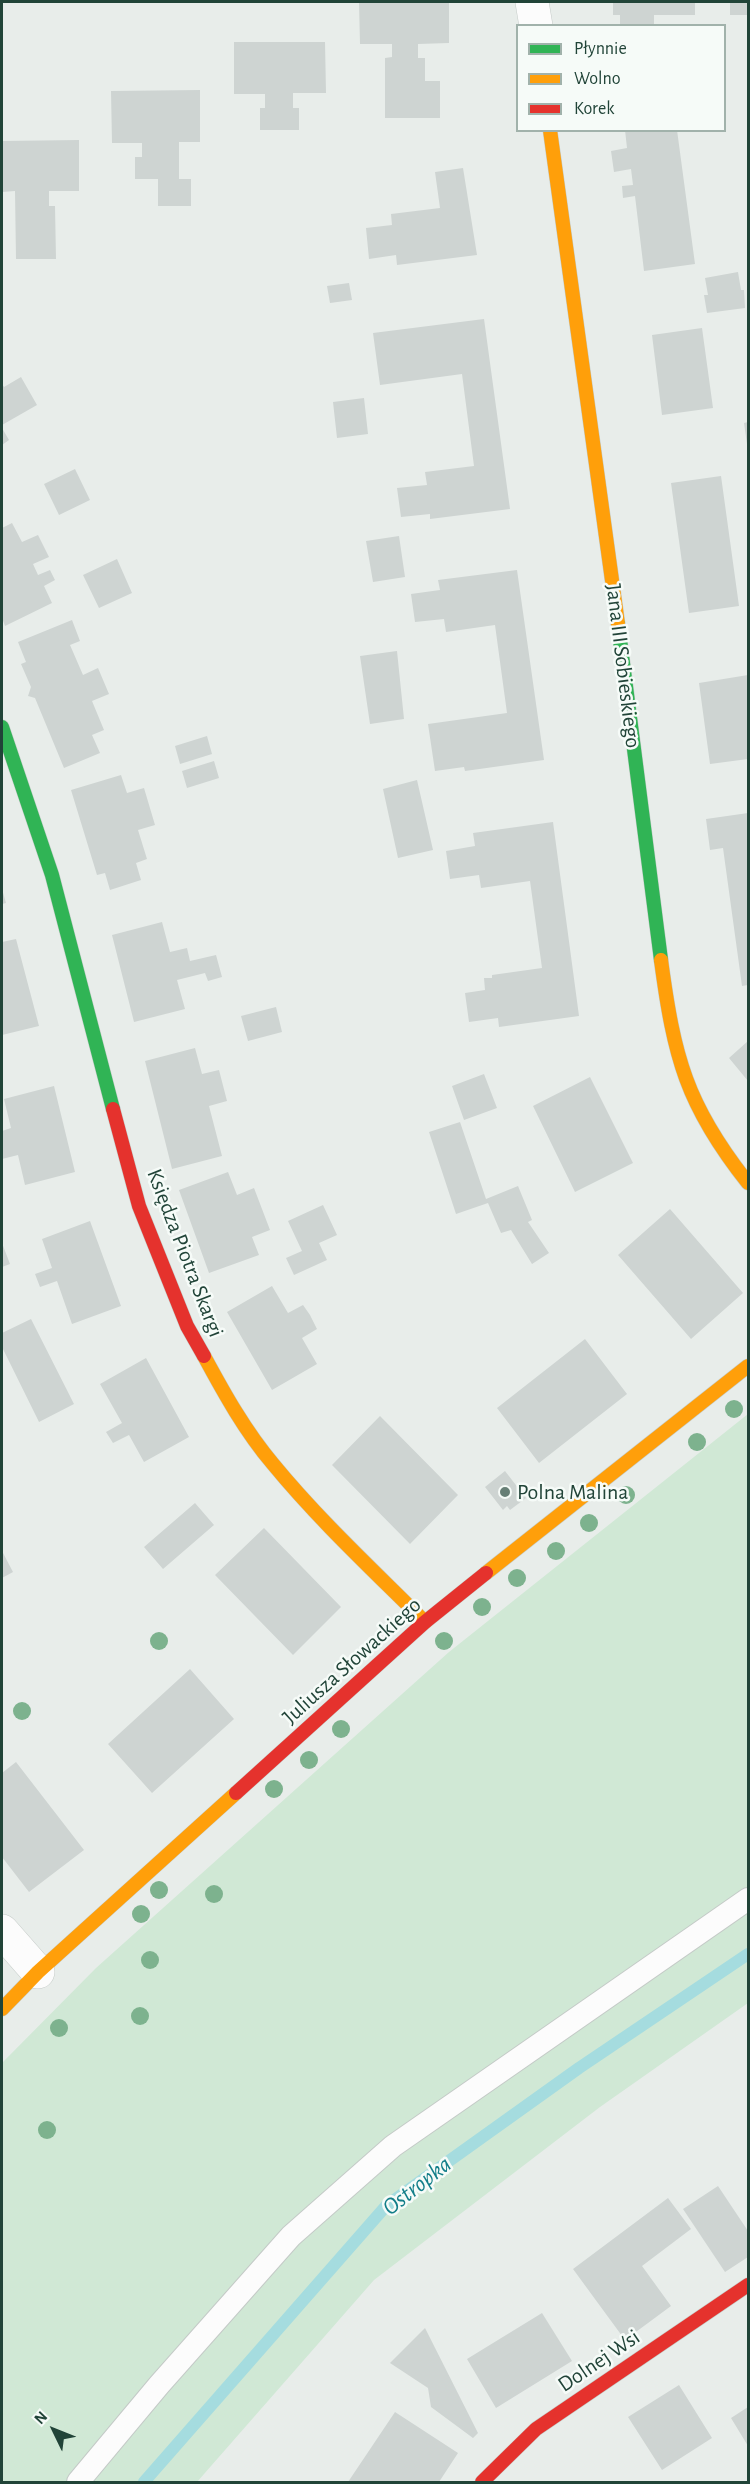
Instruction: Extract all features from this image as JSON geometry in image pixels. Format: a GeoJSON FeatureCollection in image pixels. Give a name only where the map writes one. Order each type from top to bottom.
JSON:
{"type":"FeatureCollection","features":[{"type":"Feature","properties":{"kind":"street"},"geometry":{"type":"LineString","coordinates":[[532,2],[536,24]]}},
{"type":"Feature","properties":{"kind":"street","name":"Jana III Sobieskiego"},"geometry":{"type":"LineString","coordinates":[[550,132],[675,1058],[691,1100],[719,1144],[748,1183]]}},
{"type":"Feature","properties":{"kind":"street","name":"Księdza Piotra Skargi"},"geometry":{"type":"LineString","coordinates":[[2,726],[52,875],[139,1206],[187,1326],[233,1408],[272,1462],[355,1552],[425,1622]]}},
{"type":"Feature","properties":{"kind":"street","name":"Juliusza Słowackiego"},"geometry":{"type":"LineString","coordinates":[[2,2009],[38,1972],[425,1622],[748,1366]]}},
{"type":"Feature","properties":{"kind":"street"},"geometry":{"type":"LineString","coordinates":[[2,1930],[38,1972]]}},
{"type":"Feature","properties":{"kind":"street","name":"Dolnej Wsi"},"geometry":{"type":"LineString","coordinates":[[482,2482],[536,2429],[748,2285]]}},
{"type":"Feature","properties":{"kind":"lane"},"geometry":{"type":"LineString","coordinates":[[78,2482],[159,2385],[291,2236],[393,2146],[748,1899]]}},
{"type":"Feature","properties":{"kind":"green space"},"geometry":{"type":"Polygon","coordinates":[[[748,1414],[748,2003],[600,2107],[374,2280],[197,2482],[2,2482],[2,2063],[96,1968],[449,1652],[748,1414]]]}},
{"type":"Feature","properties":{"kind":"building"},"geometry":{"type":"Polygon","coordinates":[[[359,2],[449,2],[449,43],[418,44],[418,58],[425,58],[425,81],[440,81],[440,118],[385,118],[385,58],[392,57],[392,44],[360,44],[359,2]]]}},
{"type":"Feature","properties":{"kind":"building"},"geometry":{"type":"Polygon","coordinates":[[[613,2],[695,2],[695,15],[654,15],[654,24],[620,24],[620,15],[613,15],[613,2]]]}},
{"type":"Feature","properties":{"kind":"building"},"geometry":{"type":"Polygon","coordinates":[[[730,2],[748,2],[748,15],[730,15],[730,2]]]}},
{"type":"Feature","properties":{"kind":"building"},"geometry":{"type":"Polygon","coordinates":[[[234,42],[325,42],[326,93],[293,93],[293,108],[299,108],[299,130],[260,130],[260,108],[265,108],[265,94],[234,94],[234,42]]]}},
{"type":"Feature","properties":{"kind":"building"},"geometry":{"type":"Polygon","coordinates":[[[200,90],[200,142],[179,142],[179,179],[191,179],[191,206],[158,206],[158,179],[135,179],[135,157],[142,157],[142,143],[112,143],[111,91],[200,90]]]}},
{"type":"Feature","properties":{"kind":"building"},"geometry":{"type":"Polygon","coordinates":[[[625,132],[677,132],[695,264],[644,271],[635,196],[623,198],[622,186],[633,185],[631,169],[614,172],[611,151],[627,148],[625,132]]]}},
{"type":"Feature","properties":{"kind":"building"},"geometry":{"type":"Polygon","coordinates":[[[79,140],[79,191],[49,191],[49,206],[55,206],[56,259],[16,259],[15,191],[2,192],[2,141],[79,140]]]}},
{"type":"Feature","properties":{"kind":"building"},"geometry":{"type":"Polygon","coordinates":[[[463,168],[477,255],[397,265],[396,255],[369,259],[366,228],[392,225],[391,214],[440,208],[435,172],[463,168]]]}},
{"type":"Feature","properties":{"kind":"building"},"geometry":{"type":"Polygon","coordinates":[[[738,272],[741,290],[744,290],[745,308],[707,313],[704,295],[708,295],[705,278],[738,272]]]}},
{"type":"Feature","properties":{"kind":"building"},"geometry":{"type":"Polygon","coordinates":[[[349,283],[352,300],[330,303],[327,286],[349,283]]]}},
{"type":"Feature","properties":{"kind":"building"},"geometry":{"type":"Polygon","coordinates":[[[484,319],[510,509],[430,519],[430,514],[401,517],[397,488],[427,485],[425,472],[474,466],[462,374],[380,385],[373,333],[484,319]]]}},
{"type":"Feature","properties":{"kind":"building"},"geometry":{"type":"Polygon","coordinates":[[[702,328],[713,408],[662,415],[652,335],[702,328]]]}},
{"type":"Feature","properties":{"kind":"building"},"geometry":{"type":"Polygon","coordinates":[[[21,377],[37,405],[2,425],[2,384],[4,387],[21,377]]]}},
{"type":"Feature","properties":{"kind":"building"},"geometry":{"type":"Polygon","coordinates":[[[364,398],[368,434],[337,438],[333,402],[364,398]]]}},
{"type":"Feature","properties":{"kind":"building"},"geometry":{"type":"Polygon","coordinates":[[[748,422],[748,444],[747,444],[744,423],[748,422]]]}},
{"type":"Feature","properties":{"kind":"building"},"geometry":{"type":"Polygon","coordinates":[[[2,428],[9,440],[2,445],[2,428]]]}},
{"type":"Feature","properties":{"kind":"building"},"geometry":{"type":"Polygon","coordinates":[[[75,469],[90,500],[59,515],[44,484],[75,469]]]}},
{"type":"Feature","properties":{"kind":"building"},"geometry":{"type":"Polygon","coordinates":[[[721,476],[739,606],[689,613],[671,483],[721,476]]]}},
{"type":"Feature","properties":{"kind":"building"},"geometry":{"type":"Polygon","coordinates":[[[12,523],[22,542],[38,535],[49,557],[33,564],[38,575],[50,570],[55,580],[44,586],[52,603],[5,626],[2,618],[2,528],[12,523]]]}},
{"type":"Feature","properties":{"kind":"building"},"geometry":{"type":"Polygon","coordinates":[[[399,536],[405,577],[373,582],[366,541],[399,536]]]}},
{"type":"Feature","properties":{"kind":"building"},"geometry":{"type":"Polygon","coordinates":[[[117,559],[132,593],[99,608],[83,575],[117,559]]]}},
{"type":"Feature","properties":{"kind":"building"},"geometry":{"type":"Polygon","coordinates":[[[517,570],[544,760],[465,771],[464,767],[435,771],[428,724],[507,713],[495,625],[446,632],[444,619],[415,622],[411,594],[440,590],[438,580],[517,570]]]}},
{"type":"Feature","properties":{"kind":"building"},"geometry":{"type":"Polygon","coordinates":[[[72,620],[80,641],[70,645],[83,675],[98,668],[109,694],[92,701],[104,730],[92,735],[100,753],[64,768],[35,698],[28,696],[31,687],[21,664],[26,662],[18,642],[72,620]]]}},
{"type":"Feature","properties":{"kind":"building"},"geometry":{"type":"Polygon","coordinates":[[[397,651],[404,719],[370,724],[360,656],[397,651]]]}},
{"type":"Feature","properties":{"kind":"building"},"geometry":{"type":"Polygon","coordinates":[[[748,675],[748,759],[710,764],[699,683],[748,675]]]}},
{"type":"Feature","properties":{"kind":"building"},"geometry":{"type":"Polygon","coordinates":[[[207,736],[212,754],[180,764],[175,746],[207,736]]]}},
{"type":"Feature","properties":{"kind":"building"},"geometry":{"type":"Polygon","coordinates":[[[214,761],[219,778],[187,788],[182,771],[214,761]]]}},
{"type":"Feature","properties":{"kind":"building"},"geometry":{"type":"Polygon","coordinates":[[[121,775],[127,793],[144,788],[155,825],[138,830],[147,859],[136,863],[141,880],[110,890],[105,873],[97,875],[71,790],[121,775]]]}},
{"type":"Feature","properties":{"kind":"building"},"geometry":{"type":"Polygon","coordinates":[[[417,780],[433,850],[398,858],[383,789],[417,780]]]}},
{"type":"Feature","properties":{"kind":"building"},"geometry":{"type":"Polygon","coordinates":[[[748,813],[748,985],[742,986],[723,848],[710,850],[706,819],[748,813]]]}},
{"type":"Feature","properties":{"kind":"building"},"geometry":{"type":"Polygon","coordinates":[[[553,822],[579,1016],[499,1027],[498,1018],[469,1022],[465,993],[485,990],[484,978],[542,968],[530,881],[481,888],[479,875],[450,879],[446,851],[475,846],[473,833],[553,822]]]}},
{"type":"Feature","properties":{"kind":"building"},"geometry":{"type":"Polygon","coordinates":[[[2,889],[6,903],[2,904],[2,889]]]}},
{"type":"Feature","properties":{"kind":"building"},"geometry":{"type":"Polygon","coordinates":[[[162,922],[170,952],[187,948],[190,961],[216,955],[222,977],[208,981],[205,973],[177,980],[185,1009],[134,1022],[112,935],[162,922]]]}},
{"type":"Feature","properties":{"kind":"building"},"geometry":{"type":"Polygon","coordinates":[[[16,939],[39,1026],[2,1035],[2,942],[16,939]]]}},
{"type":"Feature","properties":{"kind":"building"},"geometry":{"type":"Polygon","coordinates":[[[276,1007],[282,1032],[248,1041],[241,1016],[276,1007]]]}},
{"type":"Feature","properties":{"kind":"building"},"geometry":{"type":"Polygon","coordinates":[[[748,1041],[748,1081],[729,1058],[748,1041]]]}},
{"type":"Feature","properties":{"kind":"building"},"geometry":{"type":"Polygon","coordinates":[[[195,1048],[202,1074],[219,1070],[227,1101],[209,1106],[222,1156],[172,1169],[145,1061],[195,1048]]]}},
{"type":"Feature","properties":{"kind":"building"},"geometry":{"type":"Polygon","coordinates":[[[484,1074],[497,1108],[464,1120],[452,1086],[484,1074]]]}},
{"type":"Feature","properties":{"kind":"building"},"geometry":{"type":"Polygon","coordinates":[[[590,1077],[633,1163],[575,1192],[533,1106],[590,1077]]]}},
{"type":"Feature","properties":{"kind":"building"},"geometry":{"type":"Polygon","coordinates":[[[54,1086],[75,1172],[25,1185],[18,1155],[2,1159],[2,1131],[11,1128],[4,1099],[54,1086]]]}},
{"type":"Feature","properties":{"kind":"building"},"geometry":{"type":"Polygon","coordinates":[[[460,1122],[486,1199],[518,1186],[532,1220],[528,1222],[549,1253],[532,1264],[511,1230],[501,1233],[488,1203],[456,1214],[429,1132],[460,1122]]]}},
{"type":"Feature","properties":{"kind":"building"},"geometry":{"type":"Polygon","coordinates":[[[228,1172],[237,1195],[254,1188],[270,1230],[252,1237],[259,1255],[209,1273],[179,1190],[228,1172]]]}},
{"type":"Feature","properties":{"kind":"building"},"geometry":{"type":"Polygon","coordinates":[[[323,1205],[337,1235],[319,1243],[327,1260],[294,1275],[286,1258],[302,1251],[288,1221],[323,1205]]]}},
{"type":"Feature","properties":{"kind":"building"},"geometry":{"type":"Polygon","coordinates":[[[670,1209],[743,1293],[691,1339],[618,1255],[670,1209]]]}},
{"type":"Feature","properties":{"kind":"building"},"geometry":{"type":"Polygon","coordinates":[[[90,1221],[121,1306],[72,1324],[57,1281],[40,1287],[35,1274],[52,1268],[42,1239],[90,1221]]]}},
{"type":"Feature","properties":{"kind":"building"},"geometry":{"type":"Polygon","coordinates":[[[2,1243],[10,1264],[2,1267],[2,1243]]]}},
{"type":"Feature","properties":{"kind":"building"},"geometry":{"type":"Polygon","coordinates":[[[272,1286],[288,1313],[303,1305],[310,1315],[317,1329],[302,1338],[317,1364],[272,1390],[227,1312],[272,1286]]]}},
{"type":"Feature","properties":{"kind":"building"},"geometry":{"type":"Polygon","coordinates":[[[31,1319],[74,1404],[39,1422],[2,1347],[2,1333],[31,1319]]]}},
{"type":"Feature","properties":{"kind":"building"},"geometry":{"type":"Polygon","coordinates":[[[585,1339],[627,1394],[539,1463],[497,1408],[585,1339]]]}},
{"type":"Feature","properties":{"kind":"building"},"geometry":{"type":"Polygon","coordinates":[[[146,1358],[189,1437],[144,1462],[129,1435],[113,1443],[106,1432],[122,1423],[100,1384],[146,1358]]]}},
{"type":"Feature","properties":{"kind":"building"},"geometry":{"type":"Polygon","coordinates":[[[380,1416],[458,1495],[410,1544],[332,1465],[380,1416]]]}},
{"type":"Feature","properties":{"kind":"building","name":"Polna Malina"},"geometry":{"type":"Polygon","coordinates":[[[505,1471],[526,1498],[510,1510],[507,1506],[503,1510],[485,1487],[505,1471]]]}},
{"type":"Feature","properties":{"kind":"building"},"geometry":{"type":"Polygon","coordinates":[[[195,1503],[214,1525],[163,1569],[144,1547],[195,1503]]]}},
{"type":"Feature","properties":{"kind":"building"},"geometry":{"type":"Polygon","coordinates":[[[264,1528],[341,1607],[293,1655],[215,1575],[264,1528]]]}},
{"type":"Feature","properties":{"kind":"building"},"geometry":{"type":"Polygon","coordinates":[[[2,1551],[13,1572],[2,1578],[2,1551]]]}},
{"type":"Feature","properties":{"kind":"building"},"geometry":{"type":"Polygon","coordinates":[[[190,1669],[234,1719],[152,1793],[108,1744],[190,1669]]]}},
{"type":"Feature","properties":{"kind":"building"},"geometry":{"type":"Polygon","coordinates":[[[16,1762],[84,1850],[29,1892],[2,1857],[2,1773],[16,1762]]]}},
{"type":"Feature","properties":{"kind":"building"},"geometry":{"type":"Polygon","coordinates":[[[718,2186],[748,2231],[748,2257],[725,2272],[683,2209],[718,2186]]]}},
{"type":"Feature","properties":{"kind":"building"},"geometry":{"type":"Polygon","coordinates":[[[668,2198],[691,2229],[642,2266],[671,2306],[625,2340],[573,2269],[668,2198]]]}},
{"type":"Feature","properties":{"kind":"building"},"geometry":{"type":"Polygon","coordinates":[[[542,2313],[572,2361],[496,2408],[467,2359],[542,2313]]]}},
{"type":"Feature","properties":{"kind":"building"},"geometry":{"type":"Polygon","coordinates":[[[425,2328],[478,2433],[473,2438],[431,2407],[428,2388],[390,2363],[425,2328]]]}},
{"type":"Feature","properties":{"kind":"building"},"geometry":{"type":"Polygon","coordinates":[[[679,2385],[712,2438],[662,2470],[628,2417],[679,2385]]]}},
{"type":"Feature","properties":{"kind":"building"},"geometry":{"type":"Polygon","coordinates":[[[748,2407],[748,2446],[731,2418],[748,2407]]]}},
{"type":"Feature","properties":{"kind":"building"},"geometry":{"type":"Polygon","coordinates":[[[395,2412],[458,2453],[439,2482],[348,2482],[395,2412]]]}},
{"type":"Feature","properties":{"kind":"waterway","name":"Ostropka"},"geometry":{"type":"LineString","coordinates":[[144,2482],[386,2206],[579,2068],[748,1954]]}},
{"type":"Feature","properties":{"kind":"traffic: fast"},"geometry":{"type":"LineString","coordinates":[[618,624],[661,960]]}},
{"type":"Feature","properties":{"kind":"traffic: fast"},"geometry":{"type":"LineString","coordinates":[[2,727],[52,875],[113,1109]]}},
{"type":"Feature","properties":{"kind":"traffic: slow"},"geometry":{"type":"LineString","coordinates":[[550,132],[618,624]]}},
{"type":"Feature","properties":{"kind":"traffic: slow"},"geometry":{"type":"LineString","coordinates":[[661,960],[671,1025],[686,1079],[710,1129],[748,1183]]}},
{"type":"Feature","properties":{"kind":"traffic: slow"},"geometry":{"type":"LineString","coordinates":[[204,1356],[244,1425],[273,1464],[328,1525],[425,1622]]}},
{"type":"Feature","properties":{"kind":"traffic: slow"},"geometry":{"type":"LineString","coordinates":[[486,1573],[748,1366]]}},
{"type":"Feature","properties":{"kind":"traffic: slow"},"geometry":{"type":"LineString","coordinates":[[2,2009],[38,1972],[236,1793]]}},
{"type":"Feature","properties":{"kind":"traffic: jam"},"geometry":{"type":"LineString","coordinates":[[113,1109],[139,1206],[187,1326],[204,1356]]}},
{"type":"Feature","properties":{"kind":"traffic: jam"},"geometry":{"type":"LineString","coordinates":[[236,1793],[425,1622],[486,1573]]}},
{"type":"Feature","properties":{"kind":"traffic: jam"},"geometry":{"type":"LineString","coordinates":[[482,2482],[536,2429],[748,2285]]}},
{"type":"Feature","properties":{"kind":"place","name":"Polna Malina"},"geometry":{"type":"Point","coordinates":[505,1492]}}]}
